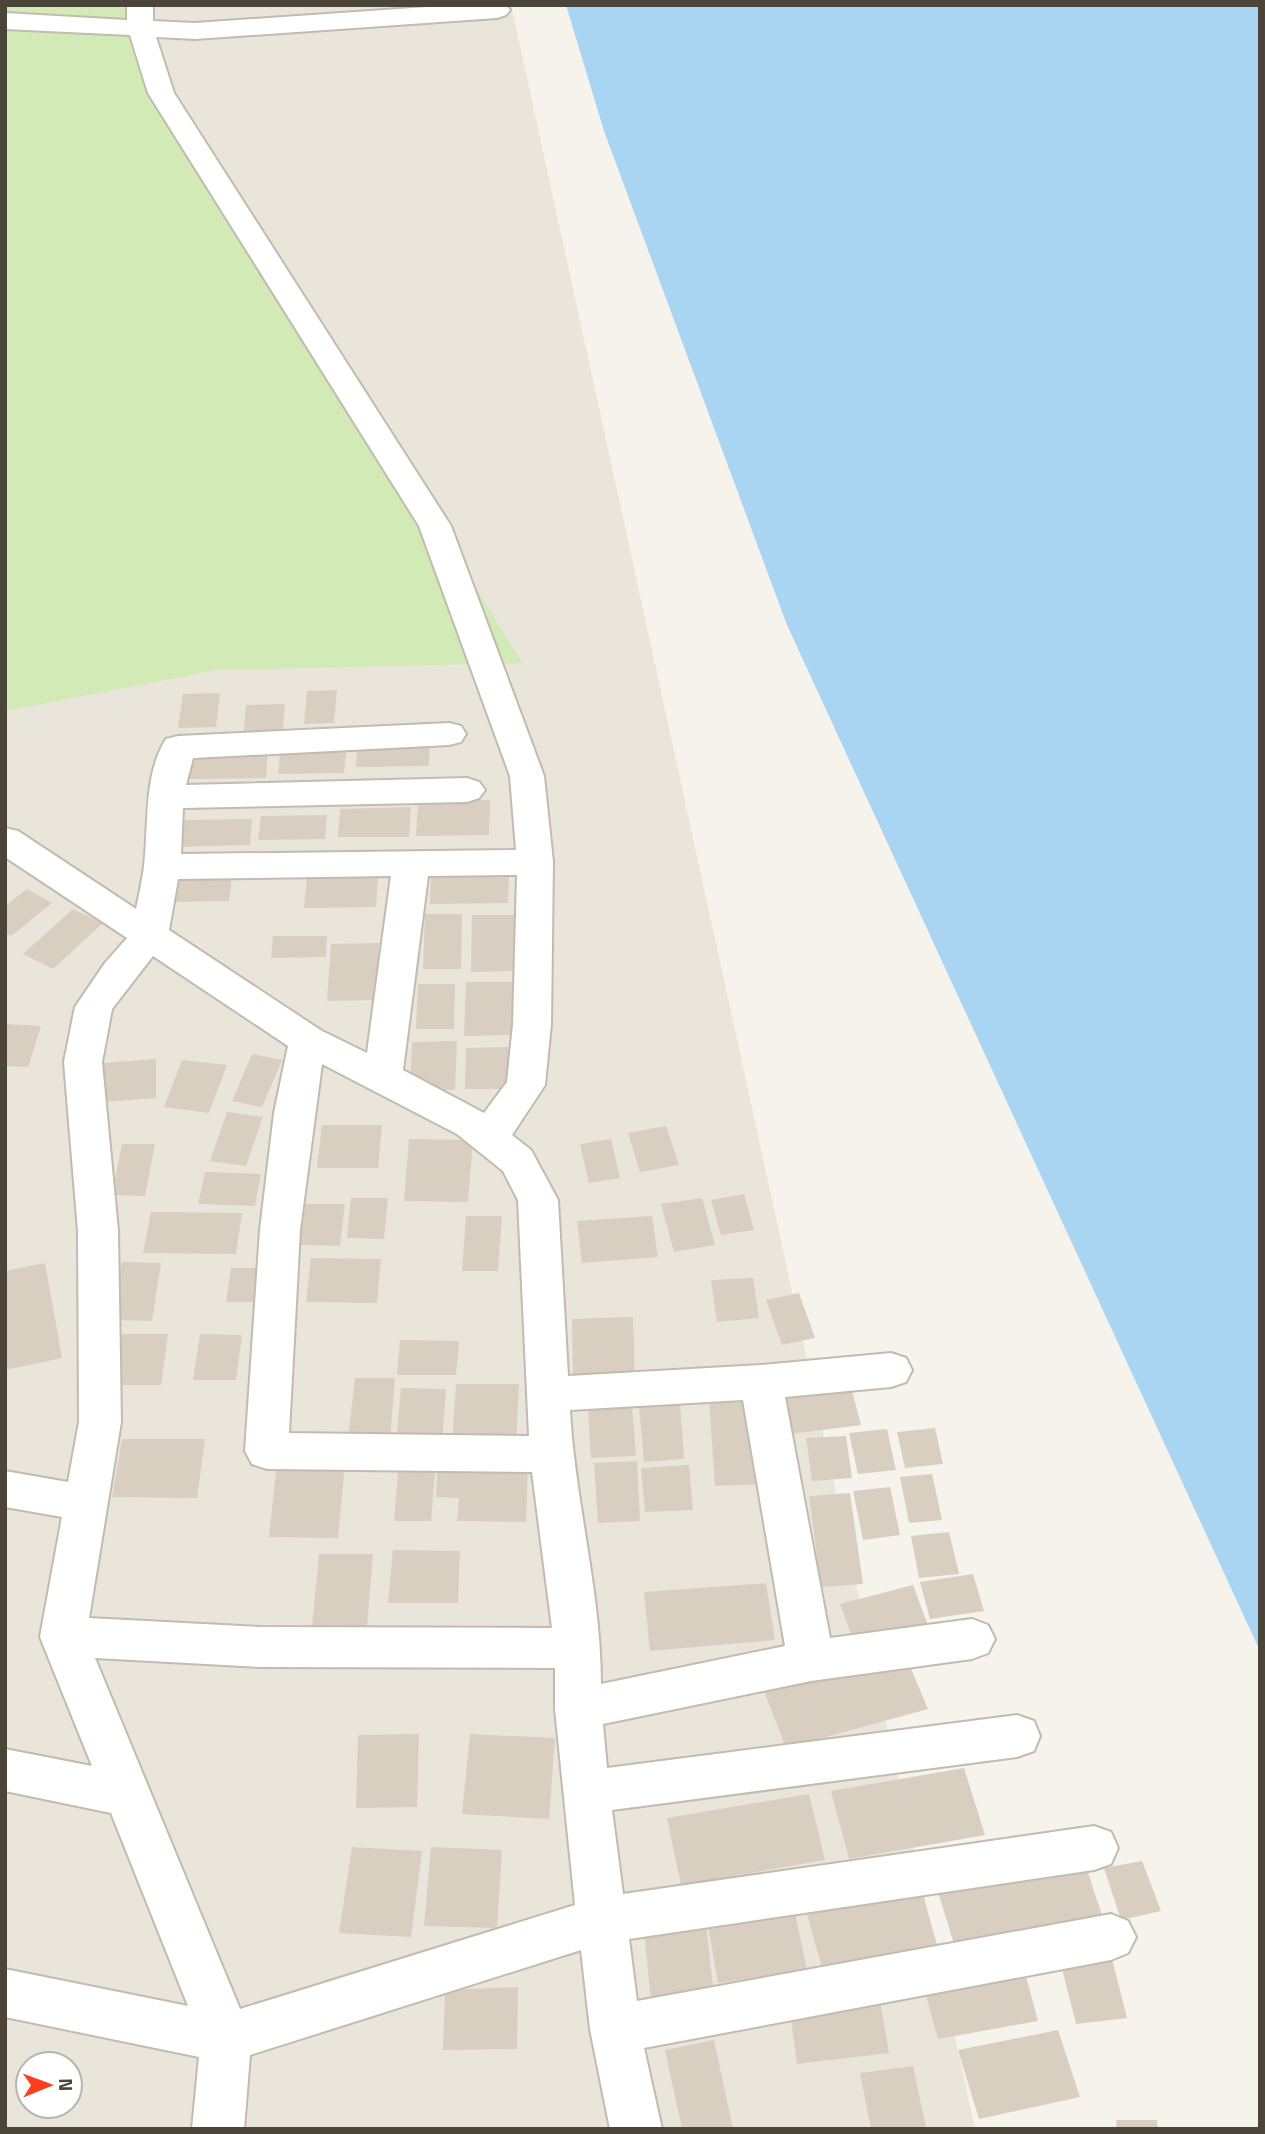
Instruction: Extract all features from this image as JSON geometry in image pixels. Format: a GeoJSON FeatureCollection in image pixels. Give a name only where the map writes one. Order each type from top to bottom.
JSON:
{"type":"FeatureCollection","features":[{"type":"Feature","properties":{"kind":"street"},"geometry":{"type":"LineString","coordinates":[[5,21],[140,17],[195,31],[497,10]]}},
{"type":"Feature","properties":{"kind":"street"},"geometry":{"type":"LineString","coordinates":[[140,17],[161,93],[435,526],[527,776],[536,862],[532,1024],[526,1086],[488,1138]]}},
{"type":"Feature","properties":{"kind":"street"},"geometry":{"type":"LineString","coordinates":[[218,2129],[226,2038],[63,1637],[100,1422],[98,1231],[83,1062],[94,1007],[118,972],[149,937],[162,867],[166,797],[178,747],[449,734]]}},
{"type":"Feature","properties":{"kind":"street"},"geometry":{"type":"LineString","coordinates":[[166,797],[467,790]]}},
{"type":"Feature","properties":{"kind":"street"},"geometry":{"type":"LineString","coordinates":[[9,852],[149,937],[309,1041],[383,1076],[471,1124],[517,1161],[538,1200],[551,1454],[578,1648],[578,1709],[586,1792],[615,2029],[636,2129]]}},
{"type":"Feature","properties":{"kind":"street"},"geometry":{"type":"LineString","coordinates":[[162,867],[536,862]]}},
{"type":"Feature","properties":{"kind":"street"},"geometry":{"type":"LineString","coordinates":[[383,1076],[411,864]]}},
{"type":"Feature","properties":{"kind":"street"},"geometry":{"type":"LineString","coordinates":[[309,1041],[299,1073],[283,1191],[267,1451],[551,1454]]}},
{"type":"Feature","properties":{"kind":"street"},"geometry":{"type":"LineString","coordinates":[[548,1394],[761,1382],[891,1370]]}},
{"type":"Feature","properties":{"kind":"street"},"geometry":{"type":"LineString","coordinates":[[761,1382],[811,1661]]}},
{"type":"Feature","properties":{"kind":"street"},"geometry":{"type":"LineString","coordinates":[[5,1489],[86,1503]]}},
{"type":"Feature","properties":{"kind":"street"},"geometry":{"type":"LineString","coordinates":[[63,1637],[260,1647],[578,1648]]}},
{"type":"Feature","properties":{"kind":"street"},"geometry":{"type":"LineString","coordinates":[[578,1709],[811,1661],[972,1639]]}},
{"type":"Feature","properties":{"kind":"street"},"geometry":{"type":"LineString","coordinates":[[586,1792],[1017,1736]]}},
{"type":"Feature","properties":{"kind":"street"},"geometry":{"type":"LineString","coordinates":[[5,1770],[126,1795]]}},
{"type":"Feature","properties":{"kind":"street"},"geometry":{"type":"LineString","coordinates":[[5,1993],[226,2038],[602,1920],[1094,1847]]}},
{"type":"Feature","properties":{"kind":"street"},"geometry":{"type":"LineString","coordinates":[[615,2029],[1111,1937]]}},
{"type":"Feature","properties":{"kind":"shaded area"},"geometry":{"type":"Polygon","coordinates":[[[5,5],[511,5],[975,2129],[5,2129],[5,5]]]}},
{"type":"Feature","properties":{"kind":"green space"},"geometry":{"type":"Polygon","coordinates":[[[5,5],[121,5],[522,663],[217,670],[5,711],[5,5]]]}},
{"type":"Feature","properties":{"kind":"water"},"geometry":{"type":"Polygon","coordinates":[[[566,5],[1260,5],[1260,1651],[787,625],[604,131],[566,5]]]}},
{"type":"Feature","properties":{"kind":"building"},"geometry":{"type":"Polygon","coordinates":[[[337,690],[334,723],[304,724],[307,691],[337,690]]]}},
{"type":"Feature","properties":{"kind":"building"},"geometry":{"type":"Polygon","coordinates":[[[220,693],[216,727],[178,728],[183,694],[220,693]]]}},
{"type":"Feature","properties":{"kind":"building"},"geometry":{"type":"Polygon","coordinates":[[[285,704],[282,737],[243,737],[246,705],[285,704]]]}},
{"type":"Feature","properties":{"kind":"building"},"geometry":{"type":"Polygon","coordinates":[[[430,739],[429,766],[356,767],[358,740],[430,739]]]}},
{"type":"Feature","properties":{"kind":"building"},"geometry":{"type":"Polygon","coordinates":[[[347,745],[344,773],[278,774],[281,746],[347,745]]]}},
{"type":"Feature","properties":{"kind":"building"},"geometry":{"type":"Polygon","coordinates":[[[268,748],[266,778],[189,779],[193,749],[268,748]]]}},
{"type":"Feature","properties":{"kind":"building"},"geometry":{"type":"Polygon","coordinates":[[[490,800],[489,835],[416,836],[418,801],[490,800]]]}},
{"type":"Feature","properties":{"kind":"building"},"geometry":{"type":"Polygon","coordinates":[[[411,807],[409,837],[338,837],[340,809],[411,807]]]}},
{"type":"Feature","properties":{"kind":"building"},"geometry":{"type":"Polygon","coordinates":[[[327,815],[325,839],[258,840],[261,816],[327,815]]]}},
{"type":"Feature","properties":{"kind":"building"},"geometry":{"type":"Polygon","coordinates":[[[252,819],[250,845],[176,847],[180,820],[252,819]]]}},
{"type":"Feature","properties":{"kind":"building"},"geometry":{"type":"Polygon","coordinates":[[[509,874],[508,903],[430,904],[431,875],[509,874]]]}},
{"type":"Feature","properties":{"kind":"building"},"geometry":{"type":"Polygon","coordinates":[[[232,875],[229,901],[168,902],[172,876],[232,875]]]}},
{"type":"Feature","properties":{"kind":"building"},"geometry":{"type":"Polygon","coordinates":[[[307,876],[378,876],[376,907],[304,908],[307,876]]]}},
{"type":"Feature","properties":{"kind":"building"},"geometry":{"type":"Polygon","coordinates":[[[27,889],[52,903],[11,936],[5,933],[5,906],[27,889]]]}},
{"type":"Feature","properties":{"kind":"building"},"geometry":{"type":"Polygon","coordinates":[[[73,909],[103,923],[53,969],[23,954],[73,909]]]}},
{"type":"Feature","properties":{"kind":"building"},"geometry":{"type":"Polygon","coordinates":[[[425,914],[462,914],[461,969],[423,969],[425,914]]]}},
{"type":"Feature","properties":{"kind":"building"},"geometry":{"type":"Polygon","coordinates":[[[472,915],[514,915],[513,971],[471,972],[472,915]]]}},
{"type":"Feature","properties":{"kind":"building"},"geometry":{"type":"Polygon","coordinates":[[[273,936],[327,936],[326,957],[271,958],[273,936]]]}},
{"type":"Feature","properties":{"kind":"building"},"geometry":{"type":"Polygon","coordinates":[[[379,943],[376,1000],[327,1001],[331,944],[379,943]]]}},
{"type":"Feature","properties":{"kind":"building"},"geometry":{"type":"Polygon","coordinates":[[[466,982],[513,982],[512,1035],[464,1036],[466,982]]]}},
{"type":"Feature","properties":{"kind":"building"},"geometry":{"type":"Polygon","coordinates":[[[418,984],[455,984],[454,1029],[416,1029],[418,984]]]}},
{"type":"Feature","properties":{"kind":"building"},"geometry":{"type":"Polygon","coordinates":[[[5,1024],[41,1026],[28,1067],[5,1066],[5,1024]]]}},
{"type":"Feature","properties":{"kind":"building"},"geometry":{"type":"Polygon","coordinates":[[[457,1041],[455,1090],[410,1090],[412,1042],[457,1041]]]}},
{"type":"Feature","properties":{"kind":"building"},"geometry":{"type":"Polygon","coordinates":[[[510,1047],[510,1089],[465,1089],[466,1048],[510,1047]]]}},
{"type":"Feature","properties":{"kind":"building"},"geometry":{"type":"Polygon","coordinates":[[[252,1054],[282,1060],[262,1107],[232,1101],[252,1054]]]}},
{"type":"Feature","properties":{"kind":"building"},"geometry":{"type":"Polygon","coordinates":[[[156,1059],[156,1098],[102,1102],[104,1063],[156,1059]]]}},
{"type":"Feature","properties":{"kind":"building"},"geometry":{"type":"Polygon","coordinates":[[[182,1060],[227,1065],[209,1113],[164,1107],[182,1060]]]}},
{"type":"Feature","properties":{"kind":"building"},"geometry":{"type":"Polygon","coordinates":[[[227,1112],[263,1117],[246,1166],[210,1161],[227,1112]]]}},
{"type":"Feature","properties":{"kind":"building"},"geometry":{"type":"Polygon","coordinates":[[[322,1125],[382,1125],[378,1168],[317,1168],[322,1125]]]}},
{"type":"Feature","properties":{"kind":"building"},"geometry":{"type":"Polygon","coordinates":[[[666,1126],[679,1165],[640,1172],[628,1133],[666,1126]]]}},
{"type":"Feature","properties":{"kind":"building"},"geometry":{"type":"Polygon","coordinates":[[[409,1139],[473,1140],[468,1202],[404,1201],[409,1139]]]}},
{"type":"Feature","properties":{"kind":"building"},"geometry":{"type":"Polygon","coordinates":[[[611,1139],[620,1178],[589,1183],[580,1144],[611,1139]]]}},
{"type":"Feature","properties":{"kind":"building"},"geometry":{"type":"Polygon","coordinates":[[[122,1144],[155,1144],[145,1196],[112,1195],[122,1144]]]}},
{"type":"Feature","properties":{"kind":"building"},"geometry":{"type":"Polygon","coordinates":[[[205,1172],[261,1174],[255,1206],[198,1204],[205,1172]]]}},
{"type":"Feature","properties":{"kind":"building"},"geometry":{"type":"Polygon","coordinates":[[[744,1194],[754,1230],[721,1235],[711,1200],[744,1194]]]}},
{"type":"Feature","properties":{"kind":"building"},"geometry":{"type":"Polygon","coordinates":[[[351,1198],[388,1198],[384,1239],[347,1238],[351,1198]]]}},
{"type":"Feature","properties":{"kind":"building"},"geometry":{"type":"Polygon","coordinates":[[[702,1198],[715,1245],[674,1252],[661,1204],[702,1198]]]}},
{"type":"Feature","properties":{"kind":"building"},"geometry":{"type":"Polygon","coordinates":[[[305,1204],[345,1204],[340,1246],[300,1245],[305,1204]]]}},
{"type":"Feature","properties":{"kind":"building"},"geometry":{"type":"Polygon","coordinates":[[[151,1212],[242,1213],[236,1254],[143,1253],[151,1212]]]}},
{"type":"Feature","properties":{"kind":"building"},"geometry":{"type":"Polygon","coordinates":[[[466,1216],[502,1216],[498,1271],[462,1271],[466,1216]]]}},
{"type":"Feature","properties":{"kind":"building"},"geometry":{"type":"Polygon","coordinates":[[[652,1216],[658,1257],[582,1263],[577,1221],[652,1216]]]}},
{"type":"Feature","properties":{"kind":"building"},"geometry":{"type":"Polygon","coordinates":[[[311,1258],[381,1259],[377,1303],[306,1302],[311,1258]]]}},
{"type":"Feature","properties":{"kind":"building"},"geometry":{"type":"Polygon","coordinates":[[[122,1262],[161,1263],[152,1321],[112,1320],[122,1262]]]}},
{"type":"Feature","properties":{"kind":"building"},"geometry":{"type":"Polygon","coordinates":[[[45,1263],[62,1358],[5,1370],[5,1271],[45,1263]]]}},
{"type":"Feature","properties":{"kind":"building"},"geometry":{"type":"Polygon","coordinates":[[[231,1268],[269,1268],[265,1302],[226,1302],[231,1268]]]}},
{"type":"Feature","properties":{"kind":"building"},"geometry":{"type":"Polygon","coordinates":[[[753,1278],[759,1318],[717,1322],[711,1280],[753,1278]]]}},
{"type":"Feature","properties":{"kind":"building"},"geometry":{"type":"Polygon","coordinates":[[[799,1293],[815,1338],[782,1345],[766,1300],[799,1293]]]}},
{"type":"Feature","properties":{"kind":"building"},"geometry":{"type":"Polygon","coordinates":[[[633,1317],[635,1383],[573,1384],[572,1319],[633,1317]]]}},
{"type":"Feature","properties":{"kind":"building"},"geometry":{"type":"Polygon","coordinates":[[[122,1334],[168,1334],[161,1385],[113,1385],[122,1334]]]}},
{"type":"Feature","properties":{"kind":"building"},"geometry":{"type":"Polygon","coordinates":[[[200,1334],[242,1335],[236,1380],[193,1380],[200,1334]]]}},
{"type":"Feature","properties":{"kind":"building"},"geometry":{"type":"Polygon","coordinates":[[[400,1340],[459,1341],[456,1375],[397,1375],[400,1340]]]}},
{"type":"Feature","properties":{"kind":"building"},"geometry":{"type":"Polygon","coordinates":[[[355,1378],[395,1378],[390,1439],[348,1438],[355,1378]]]}},
{"type":"Feature","properties":{"kind":"building"},"geometry":{"type":"Polygon","coordinates":[[[456,1384],[519,1384],[516,1446],[452,1445],[456,1384]]]}},
{"type":"Feature","properties":{"kind":"building"},"geometry":{"type":"Polygon","coordinates":[[[851,1387],[861,1425],[791,1434],[783,1395],[851,1387]]]}},
{"type":"Feature","properties":{"kind":"building"},"geometry":{"type":"Polygon","coordinates":[[[401,1388],[446,1389],[442,1444],[396,1444],[401,1388]]]}},
{"type":"Feature","properties":{"kind":"building"},"geometry":{"type":"Polygon","coordinates":[[[757,1398],[764,1484],[715,1486],[709,1399],[757,1398]]]}},
{"type":"Feature","properties":{"kind":"building"},"geometry":{"type":"Polygon","coordinates":[[[680,1404],[684,1459],[644,1462],[639,1406],[680,1404]]]}},
{"type":"Feature","properties":{"kind":"building"},"geometry":{"type":"Polygon","coordinates":[[[632,1406],[636,1456],[591,1458],[588,1408],[632,1406]]]}},
{"type":"Feature","properties":{"kind":"building"},"geometry":{"type":"Polygon","coordinates":[[[935,1428],[943,1464],[905,1468],[897,1432],[935,1428]]]}},
{"type":"Feature","properties":{"kind":"building"},"geometry":{"type":"Polygon","coordinates":[[[887,1429],[896,1470],[858,1474],[849,1433],[887,1429]]]}},
{"type":"Feature","properties":{"kind":"building"},"geometry":{"type":"Polygon","coordinates":[[[846,1436],[852,1478],[812,1481],[806,1438],[846,1436]]]}},
{"type":"Feature","properties":{"kind":"building"},"geometry":{"type":"Polygon","coordinates":[[[122,1439],[205,1439],[197,1498],[112,1497],[122,1439]]]}},
{"type":"Feature","properties":{"kind":"building"},"geometry":{"type":"Polygon","coordinates":[[[399,1460],[436,1460],[431,1521],[394,1521],[399,1460]]]}},
{"type":"Feature","properties":{"kind":"building"},"geometry":{"type":"Polygon","coordinates":[[[438,1461],[528,1463],[526,1522],[457,1521],[459,1498],[436,1497],[438,1461]]]}},
{"type":"Feature","properties":{"kind":"building"},"geometry":{"type":"Polygon","coordinates":[[[637,1461],[640,1521],[598,1523],[594,1463],[637,1461]]]}},
{"type":"Feature","properties":{"kind":"building"},"geometry":{"type":"Polygon","coordinates":[[[277,1462],[345,1463],[338,1538],[269,1537],[277,1462]]]}},
{"type":"Feature","properties":{"kind":"building"},"geometry":{"type":"Polygon","coordinates":[[[689,1465],[693,1510],[645,1512],[641,1468],[689,1465]]]}},
{"type":"Feature","properties":{"kind":"building"},"geometry":{"type":"Polygon","coordinates":[[[932,1474],[942,1520],[909,1523],[900,1477],[932,1474]]]}},
{"type":"Feature","properties":{"kind":"building"},"geometry":{"type":"Polygon","coordinates":[[[890,1487],[900,1535],[863,1540],[853,1491],[890,1487]]]}},
{"type":"Feature","properties":{"kind":"building"},"geometry":{"type":"Polygon","coordinates":[[[850,1493],[863,1584],[821,1587],[809,1496],[850,1493]]]}},
{"type":"Feature","properties":{"kind":"building"},"geometry":{"type":"Polygon","coordinates":[[[949,1532],[959,1574],[919,1578],[911,1536],[949,1532]]]}},
{"type":"Feature","properties":{"kind":"building"},"geometry":{"type":"Polygon","coordinates":[[[393,1550],[460,1551],[458,1603],[388,1603],[393,1550]]]}},
{"type":"Feature","properties":{"kind":"building"},"geometry":{"type":"Polygon","coordinates":[[[319,1554],[373,1554],[367,1627],[312,1627],[319,1554]]]}},
{"type":"Feature","properties":{"kind":"building"},"geometry":{"type":"Polygon","coordinates":[[[973,1574],[984,1611],[930,1619],[920,1582],[973,1574]]]}},
{"type":"Feature","properties":{"kind":"building"},"geometry":{"type":"Polygon","coordinates":[[[766,1583],[775,1640],[650,1651],[644,1592],[766,1583]]]}},
{"type":"Feature","properties":{"kind":"building"},"geometry":{"type":"Polygon","coordinates":[[[913,1585],[929,1628],[856,1647],[840,1604],[913,1585]]]}},
{"type":"Feature","properties":{"kind":"building"},"geometry":{"type":"Polygon","coordinates":[[[904,1652],[928,1709],[786,1748],[764,1691],[904,1652]]]}},
{"type":"Feature","properties":{"kind":"building"},"geometry":{"type":"Polygon","coordinates":[[[419,1734],[417,1807],[356,1808],[358,1735],[419,1734]]]}},
{"type":"Feature","properties":{"kind":"building"},"geometry":{"type":"Polygon","coordinates":[[[470,1734],[555,1738],[549,1819],[462,1814],[470,1734]]]}},
{"type":"Feature","properties":{"kind":"building"},"geometry":{"type":"Polygon","coordinates":[[[964,1768],[985,1835],[849,1859],[831,1791],[964,1768]]]}},
{"type":"Feature","properties":{"kind":"building"},"geometry":{"type":"Polygon","coordinates":[[[809,1794],[825,1860],[681,1885],[667,1818],[809,1794]]]}},
{"type":"Feature","properties":{"kind":"building"},"geometry":{"type":"Polygon","coordinates":[[[352,1847],[422,1851],[411,1937],[339,1933],[352,1847]]]}},
{"type":"Feature","properties":{"kind":"building"},"geometry":{"type":"Polygon","coordinates":[[[431,1847],[502,1850],[497,1928],[424,1926],[431,1847]]]}},
{"type":"Feature","properties":{"kind":"building"},"geometry":{"type":"Polygon","coordinates":[[[1084,1861],[1103,1918],[955,1947],[937,1889],[1084,1861]]]}},
{"type":"Feature","properties":{"kind":"building"},"geometry":{"type":"Polygon","coordinates":[[[1142,1861],[1161,1911],[1121,1920],[1104,1868],[1142,1861]]]}},
{"type":"Feature","properties":{"kind":"building"},"geometry":{"type":"Polygon","coordinates":[[[921,1888],[938,1948],[823,1971],[806,1911],[921,1888]]]}},
{"type":"Feature","properties":{"kind":"building"},"geometry":{"type":"Polygon","coordinates":[[[795,1913],[807,1970],[718,1983],[708,1926],[795,1913]]]}},
{"type":"Feature","properties":{"kind":"building"},"geometry":{"type":"Polygon","coordinates":[[[706,1925],[714,1995],[651,2001],[644,1931],[706,1925]]]}},
{"type":"Feature","properties":{"kind":"building"},"geometry":{"type":"Polygon","coordinates":[[[1111,1955],[1127,2018],[1076,2024],[1060,1961],[1111,1955]]]}},
{"type":"Feature","properties":{"kind":"building"},"geometry":{"type":"Polygon","coordinates":[[[1024,1969],[1038,2021],[938,2039],[924,1988],[1024,1969]]]}},
{"type":"Feature","properties":{"kind":"building"},"geometry":{"type":"Polygon","coordinates":[[[518,1987],[517,2049],[443,2050],[445,1990],[518,1987]]]}},
{"type":"Feature","properties":{"kind":"building"},"geometry":{"type":"Polygon","coordinates":[[[880,2001],[889,2053],[797,2064],[790,2011],[880,2001]]]}},
{"type":"Feature","properties":{"kind":"building"},"geometry":{"type":"Polygon","coordinates":[[[1058,2030],[1080,2097],[979,2119],[958,2050],[1058,2030]]]}},
{"type":"Feature","properties":{"kind":"building"},"geometry":{"type":"Polygon","coordinates":[[[714,2040],[733,2129],[682,2129],[665,2050],[714,2040]]]}},
{"type":"Feature","properties":{"kind":"building"},"geometry":{"type":"Polygon","coordinates":[[[913,2066],[926,2128],[871,2129],[860,2073],[913,2066]]]}},
{"type":"Feature","properties":{"kind":"building"},"geometry":{"type":"Polygon","coordinates":[[[1116,2120],[1157,2120],[1158,2129],[1117,2129],[1116,2120]]]}}]}
